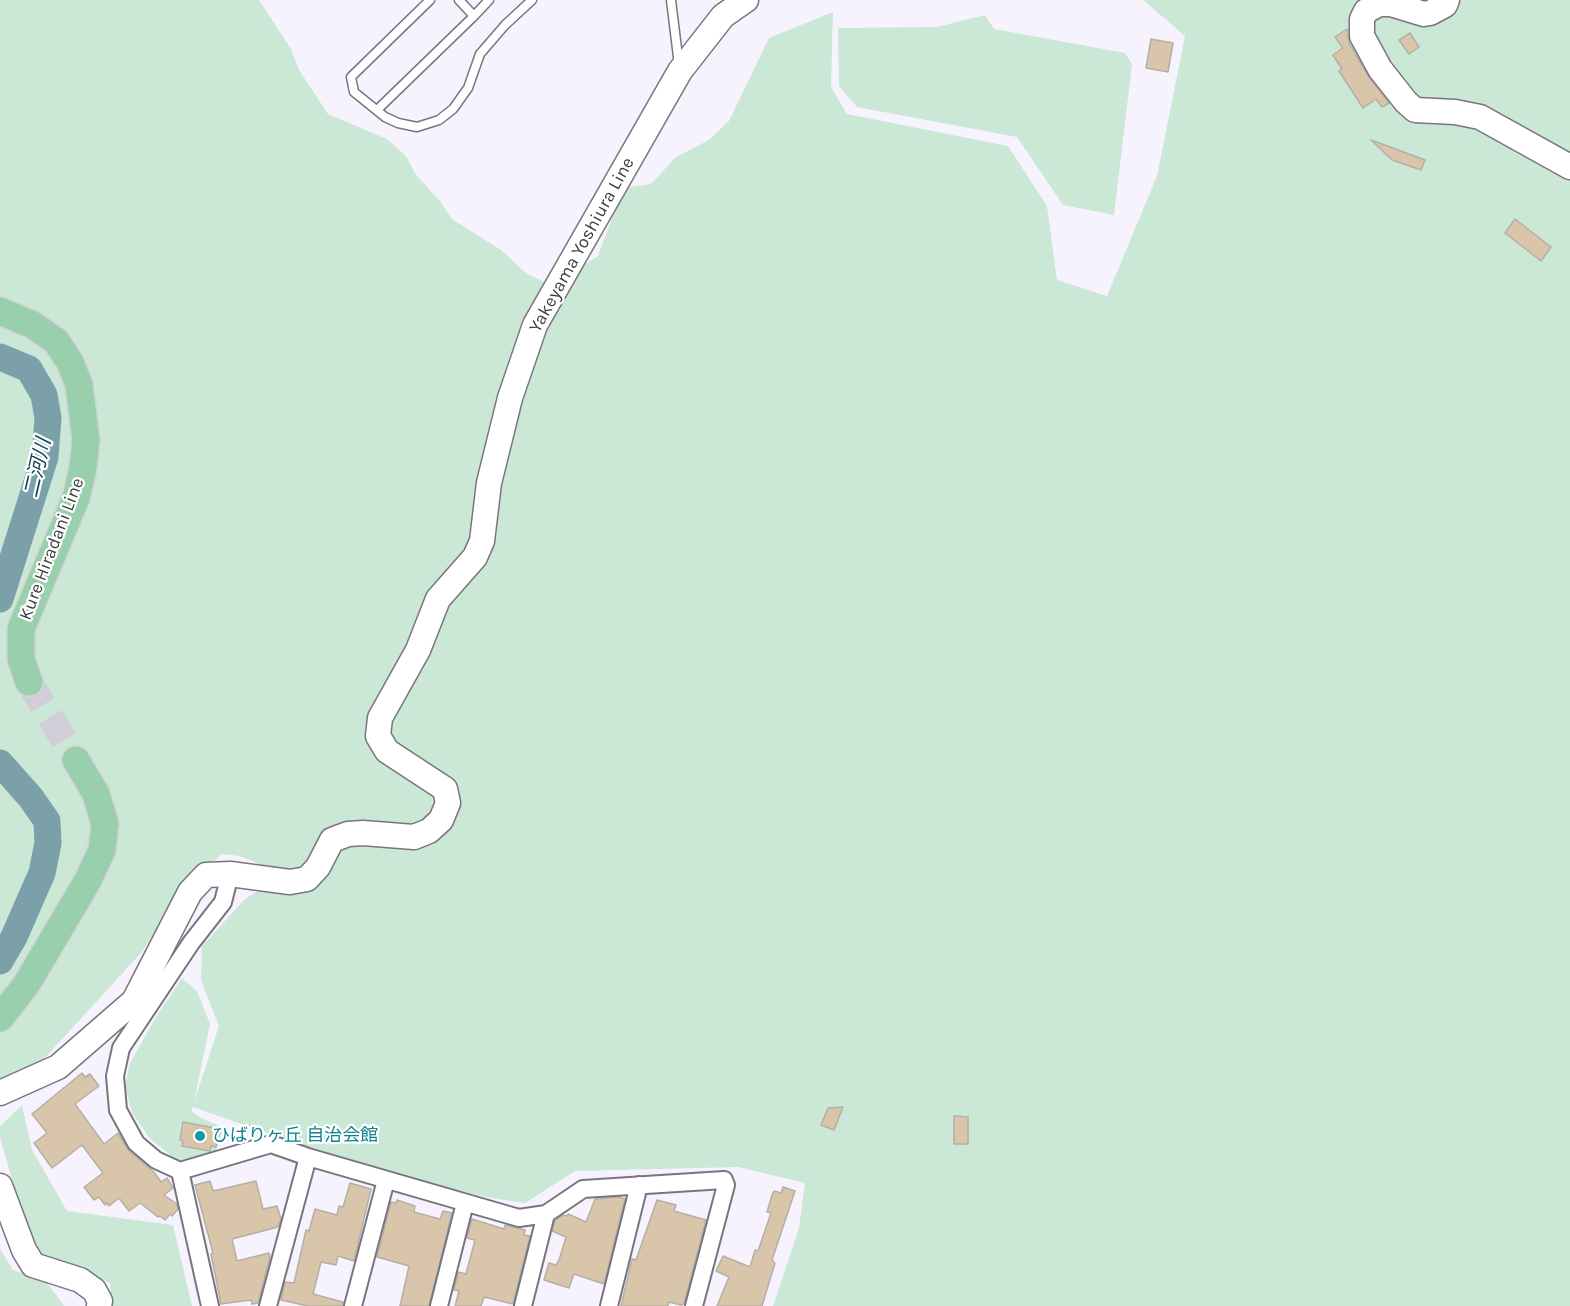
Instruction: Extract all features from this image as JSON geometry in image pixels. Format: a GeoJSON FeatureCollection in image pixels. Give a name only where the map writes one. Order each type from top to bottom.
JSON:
{"type":"FeatureCollection","features":[{"type":"Feature","properties":{"kind":"main road","name":"Yakeyama Yoshiura Line"},"geometry":{"type":"LineString","coordinates":[[0,1093],[58,1067],[134,1001],[190,892],[206,875],[230,874],[290,882],[307,879],[318,867],[332,840],[348,834],[363,833],[414,837],[429,831],[441,820],[448,803],[446,789],[387,752],[378,736],[380,718],[418,650],[438,599],[475,557],[482,542],[489,483],[510,398],[535,325],[680,71],[723,16],[746,0]]}},
{"type":"Feature","properties":{"kind":"main road"},"geometry":{"type":"LineString","coordinates":[[1447,0],[1445,5],[1430,13],[1391,4],[1379,4],[1366,11],[1362,19],[1362,36],[1380,69],[1415,110],[1455,112],[1479,117],[1570,167]]}},
{"type":"Feature","properties":{"kind":"main road","name":"Kure Hiradani Line"},"geometry":{"type":"LineString","coordinates":[[0,311],[33,325],[56,341],[70,362],[80,385],[86,440],[83,468],[76,498],[21,629],[21,659],[29,682]]}},
{"type":"Feature","properties":{"kind":"main road"},"geometry":{"type":"LineString","coordinates":[[0,1018],[26,985],[87,882],[102,850],[105,824],[96,794],[76,760]]}},
{"type":"Feature","properties":{"kind":"main road"},"geometry":{"type":"LineString","coordinates":[[0,1186],[24,1250],[33,1265],[80,1280],[94,1290],[100,1301],[99,1306]]}},
{"type":"Feature","properties":{"kind":"street"},"geometry":{"type":"LineString","coordinates":[[230,874],[223,902],[191,943],[121,1048],[115,1076],[118,1110],[136,1143],[156,1160],[180,1172],[271,1143],[308,1158],[519,1218],[546,1214],[582,1189],[724,1180],[726,1185],[694,1306]]}},
{"type":"Feature","properties":{"kind":"street"},"geometry":{"type":"LineString","coordinates":[[268,1306],[308,1158]]}},
{"type":"Feature","properties":{"kind":"street"},"geometry":{"type":"LineString","coordinates":[[180,1172],[210,1306]]}},
{"type":"Feature","properties":{"kind":"street"},"geometry":{"type":"LineString","coordinates":[[353,1306],[386,1180]]}},
{"type":"Feature","properties":{"kind":"street"},"geometry":{"type":"LineString","coordinates":[[609,1306],[639,1185]]}},
{"type":"Feature","properties":{"kind":"street"},"geometry":{"type":"LineString","coordinates":[[439,1306],[465,1203]]}},
{"type":"Feature","properties":{"kind":"street"},"geometry":{"type":"LineString","coordinates":[[523,1306],[546,1214]]}},
{"type":"Feature","properties":{"kind":"lane"},"geometry":{"type":"LineString","coordinates":[[430,0],[351,77],[354,92],[385,117],[398,123],[417,126],[440,120],[453,109],[468,88],[480,54],[505,25],[532,0]]}},
{"type":"Feature","properties":{"kind":"lane"},"geometry":{"type":"LineString","coordinates":[[459,0],[474,16]]}},
{"type":"Feature","properties":{"kind":"lane"},"geometry":{"type":"LineString","coordinates":[[377,110],[489,0]]}},
{"type":"Feature","properties":{"kind":"lane"},"geometry":{"type":"LineString","coordinates":[[671,0],[680,71]]}},
{"type":"Feature","properties":{"kind":"green space"},"geometry":{"type":"Polygon","coordinates":[[[0,0],[259,0],[291,49],[299,70],[328,114],[387,139],[406,156],[416,175],[440,201],[452,219],[501,250],[527,274],[549,284],[560,281],[598,256],[623,188],[651,184],[676,157],[709,140],[729,121],[769,38],[833,12],[831,87],[847,114],[1008,146],[1047,206],[1057,280],[1107,296],[1157,176],[1185,36],[1143,0],[1570,0],[1570,1306],[773,1306],[799,1228],[805,1183],[738,1167],[575,1171],[525,1203],[485,1197],[355,1164],[193,1107],[191,1111],[201,1118],[224,1128],[214,1156],[182,1164],[150,1139],[132,1112],[125,1086],[130,1063],[156,1017],[182,978],[197,991],[210,1024],[194,1102],[219,1026],[201,980],[202,946],[245,899],[259,890],[272,869],[240,856],[222,854],[184,886],[142,952],[40,1063],[0,1079],[0,0]]]}},
{"type":"Feature","properties":{"kind":"green space"},"geometry":{"type":"Polygon","coordinates":[[[985,15],[994,29],[1125,53],[1132,64],[1114,215],[1063,205],[1017,137],[857,107],[839,86],[838,28],[937,27],[985,15]]]}},
{"type":"Feature","properties":{"kind":"green space"},"geometry":{"type":"Polygon","coordinates":[[[22,1105],[32,1150],[67,1211],[173,1225],[192,1306],[112,1306],[110,1283],[32,1251],[0,1137],[0,1126],[22,1105]]]}},
{"type":"Feature","properties":{"kind":"green space"},"geometry":{"type":"Polygon","coordinates":[[[0,1249],[13,1270],[46,1281],[64,1306],[0,1306],[0,1249]]]}},
{"type":"Feature","properties":{"kind":"building"},"geometry":{"type":"Polygon","coordinates":[[[1347,29],[1349,43],[1368,76],[1389,103],[1382,107],[1376,99],[1363,108],[1339,71],[1342,69],[1333,55],[1343,48],[1335,37],[1347,29]]]}},
{"type":"Feature","properties":{"kind":"building"},"geometry":{"type":"Polygon","coordinates":[[[1410,33],[1419,47],[1409,54],[1399,40],[1410,33]]]}},
{"type":"Feature","properties":{"kind":"building"},"geometry":{"type":"Polygon","coordinates":[[[1151,39],[1173,43],[1168,72],[1146,68],[1151,39]]]}},
{"type":"Feature","properties":{"kind":"building"},"geometry":{"type":"Polygon","coordinates":[[[1371,140],[1425,160],[1421,170],[1392,160],[1371,140]]]}},
{"type":"Feature","properties":{"kind":"building"},"geometry":{"type":"Polygon","coordinates":[[[1515,219],[1551,247],[1541,261],[1505,233],[1515,219]]]}},
{"type":"Feature","properties":{"kind":"building"},"geometry":{"type":"Polygon","coordinates":[[[82,1073],[85,1077],[90,1074],[99,1086],[75,1104],[104,1144],[118,1133],[129,1151],[154,1172],[161,1182],[167,1178],[173,1188],[164,1195],[177,1204],[178,1209],[172,1216],[170,1214],[165,1220],[140,1203],[129,1211],[119,1198],[109,1206],[107,1203],[105,1205],[99,1197],[94,1200],[84,1187],[103,1173],[82,1145],[52,1168],[34,1143],[47,1133],[32,1114],[82,1073]]]}},
{"type":"Feature","properties":{"kind":"building"},"geometry":{"type":"Polygon","coordinates":[[[843,1107],[834,1130],[821,1125],[828,1108],[843,1107]]]}},
{"type":"Feature","properties":{"kind":"building"},"geometry":{"type":"Polygon","coordinates":[[[954,1116],[968,1117],[968,1144],[954,1144],[954,1116]]]}},
{"type":"Feature","properties":{"kind":"building","name":"ひばりヶ丘 自治会館"},"geometry":{"type":"Polygon","coordinates":[[[183,1122],[220,1129],[216,1147],[211,1146],[210,1151],[182,1146],[183,1141],[180,1140],[183,1122]]]}},
{"type":"Feature","properties":{"kind":"building"},"geometry":{"type":"Polygon","coordinates":[[[210,1181],[213,1191],[256,1181],[263,1209],[277,1206],[281,1219],[278,1227],[232,1239],[237,1261],[269,1253],[270,1257],[258,1303],[252,1304],[251,1300],[221,1304],[211,1254],[213,1253],[195,1185],[210,1181]]]}},
{"type":"Feature","properties":{"kind":"building"},"geometry":{"type":"Polygon","coordinates":[[[350,1183],[371,1189],[354,1261],[338,1256],[336,1265],[321,1262],[313,1294],[343,1302],[343,1306],[308,1306],[281,1300],[285,1282],[294,1283],[306,1230],[309,1231],[315,1209],[337,1215],[339,1206],[343,1207],[350,1183]]]}},
{"type":"Feature","properties":{"kind":"building"},"geometry":{"type":"Polygon","coordinates":[[[783,1187],[795,1191],[772,1260],[775,1263],[762,1306],[717,1306],[729,1277],[716,1271],[723,1256],[750,1267],[771,1213],[767,1212],[772,1195],[774,1191],[781,1193],[783,1187]]]}},
{"type":"Feature","properties":{"kind":"building"},"geometry":{"type":"Polygon","coordinates":[[[619,1197],[625,1199],[604,1284],[574,1274],[569,1288],[544,1280],[549,1263],[556,1265],[559,1260],[566,1237],[552,1231],[555,1220],[568,1214],[586,1222],[595,1199],[619,1197]]]}},
{"type":"Feature","properties":{"kind":"building"},"geometry":{"type":"Polygon","coordinates":[[[397,1200],[415,1206],[414,1212],[440,1219],[443,1211],[452,1213],[429,1306],[400,1306],[409,1266],[377,1257],[391,1202],[396,1203],[397,1200]]]}},
{"type":"Feature","properties":{"kind":"building"},"geometry":{"type":"Polygon","coordinates":[[[657,1200],[676,1205],[674,1211],[706,1220],[684,1304],[669,1302],[668,1306],[621,1306],[632,1259],[636,1260],[657,1200]]]}},
{"type":"Feature","properties":{"kind":"building"},"geometry":{"type":"Polygon","coordinates":[[[472,1219],[504,1229],[505,1225],[525,1230],[524,1235],[530,1236],[513,1304],[484,1297],[481,1306],[455,1306],[459,1291],[454,1290],[458,1272],[466,1274],[475,1240],[467,1238],[472,1219]]]}},
{"type":"Feature","properties":{"kind":"waterway","name":"二河川"},"geometry":{"type":"LineString","coordinates":[[0,357],[29,369],[44,395],[48,418],[45,457],[0,599]]}},
{"type":"Feature","properties":{"kind":"waterway","name":"二河川"},"geometry":{"type":"LineString","coordinates":[[0,763],[31,798],[47,821],[48,843],[42,873],[14,937],[0,961]]}},
{"type":"Feature","properties":{"kind":"tunnel"},"geometry":{"type":"LineString","coordinates":[[29,682],[76,760]]}},
{"type":"Feature","properties":{"kind":"place","name":"ひばりヶ丘 自治会館"},"geometry":{"type":"Point","coordinates":[200,1136]}}]}
